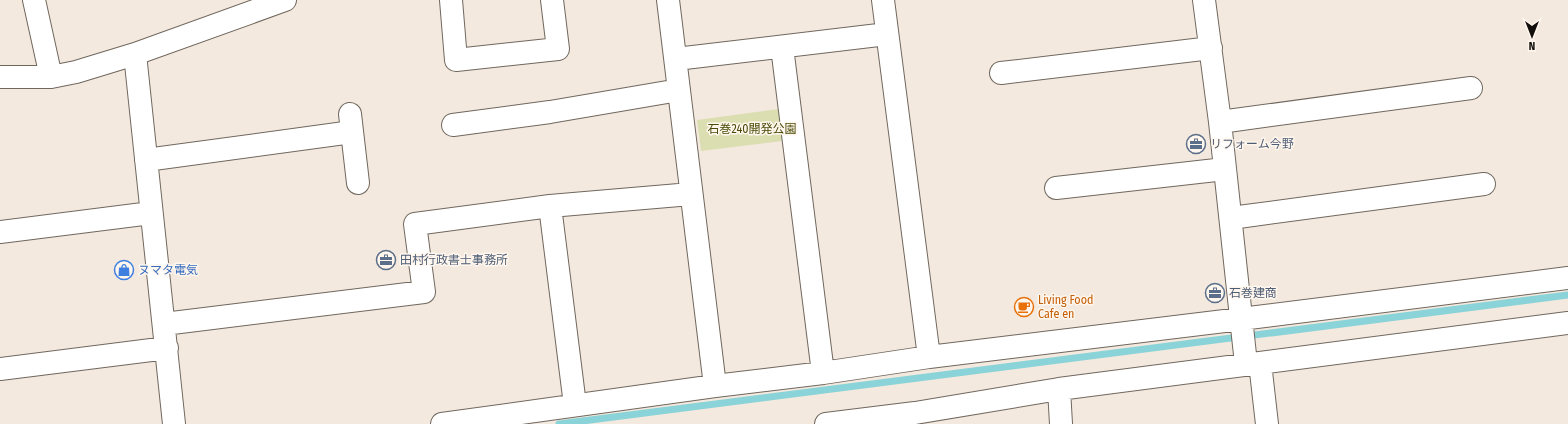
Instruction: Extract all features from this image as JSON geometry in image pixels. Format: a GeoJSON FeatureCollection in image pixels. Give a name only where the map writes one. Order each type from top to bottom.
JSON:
{"type":"FeatureCollection","features":[{"type":"Feature","properties":{"kind":"street"},"geometry":{"type":"LineString","coordinates":[[34,0],[51,77]]}},
{"type":"Feature","properties":{"kind":"street"},"geometry":{"type":"LineString","coordinates":[[0,77],[51,77],[76,72],[135,54],[285,0]]}},
{"type":"Feature","properties":{"kind":"street"},"geometry":{"type":"LineString","coordinates":[[451,0],[456,60],[558,49],[552,0]]}},
{"type":"Feature","properties":{"kind":"street"},"geometry":{"type":"LineString","coordinates":[[668,0],[716,386]]}},
{"type":"Feature","properties":{"kind":"street"},"geometry":{"type":"LineString","coordinates":[[883,0],[929,357]]}},
{"type":"Feature","properties":{"kind":"street"},"geometry":{"type":"LineString","coordinates":[[1204,0],[1247,346],[1267,424]]}},
{"type":"Feature","properties":{"kind":"street"},"geometry":{"type":"LineString","coordinates":[[676,59],[887,34]]}},
{"type":"Feature","properties":{"kind":"street"},"geometry":{"type":"LineString","coordinates":[[782,47],[823,373]]}},
{"type":"Feature","properties":{"kind":"street"},"geometry":{"type":"LineString","coordinates":[[1001,73],[1211,48]]}},
{"type":"Feature","properties":{"kind":"street"},"geometry":{"type":"LineString","coordinates":[[135,54],[174,424]]}},
{"type":"Feature","properties":{"kind":"street"},"geometry":{"type":"LineString","coordinates":[[1220,122],[1471,88]]}},
{"type":"Feature","properties":{"kind":"street"},"geometry":{"type":"LineString","coordinates":[[453,125],[550,112],[679,90]]}},
{"type":"Feature","properties":{"kind":"street"},"geometry":{"type":"LineString","coordinates":[[146,160],[351,123],[358,183]]}},
{"type":"Feature","properties":{"kind":"street"},"geometry":{"type":"LineString","coordinates":[[1056,188],[1225,169]]}},
{"type":"Feature","properties":{"kind":"street"},"geometry":{"type":"LineString","coordinates":[[1231,218],[1484,184]]}},
{"type":"Feature","properties":{"kind":"street"},"geometry":{"type":"LineString","coordinates":[[164,324],[424,292],[415,224],[550,206],[692,194]]}},
{"type":"Feature","properties":{"kind":"street"},"geometry":{"type":"LineString","coordinates":[[550,206],[575,405]]}},
{"type":"Feature","properties":{"kind":"street"},"geometry":{"type":"LineString","coordinates":[[0,232],[151,213]]}},
{"type":"Feature","properties":{"kind":"street"},"geometry":{"type":"LineString","coordinates":[[826,424],[915,418],[1059,389],[1247,346],[1568,278]]}},
{"type":"Feature","properties":{"kind":"street"},"geometry":{"type":"LineString","coordinates":[[442,424],[716,386],[823,373],[929,357],[1247,346],[1568,323]]}},
{"type":"Feature","properties":{"kind":"street"},"geometry":{"type":"LineString","coordinates":[[0,369],[166,348]]}},
{"type":"Feature","properties":{"kind":"street"},"geometry":{"type":"LineString","coordinates":[[1059,389],[1061,424]]}},
{"type":"Feature","properties":{"kind":"green space","name":"石巻240開発公園"},"geometry":{"type":"Polygon","coordinates":[[[779,109],[782,141],[701,151],[697,120],[779,109]]]}},
{"type":"Feature","properties":{"kind":"waterway"},"geometry":{"type":"LineString","coordinates":[[559,424],[1568,295]]}},
{"type":"Feature","properties":{"kind":"place","name":"リフォーム今野"},"geometry":{"type":"Point","coordinates":[1196,144]}},
{"type":"Feature","properties":{"kind":"place","name":"田村行政書士事務所"},"geometry":{"type":"Point","coordinates":[386,260]}},
{"type":"Feature","properties":{"kind":"place","name":"ヌマタ電気"},"geometry":{"type":"Point","coordinates":[124,270]}},
{"type":"Feature","properties":{"kind":"place","name":"石巻建商"},"geometry":{"type":"Point","coordinates":[1215,293]}},
{"type":"Feature","properties":{"kind":"place","name":"Living Food Cafe en"},"geometry":{"type":"Point","coordinates":[1024,307]}}]}
